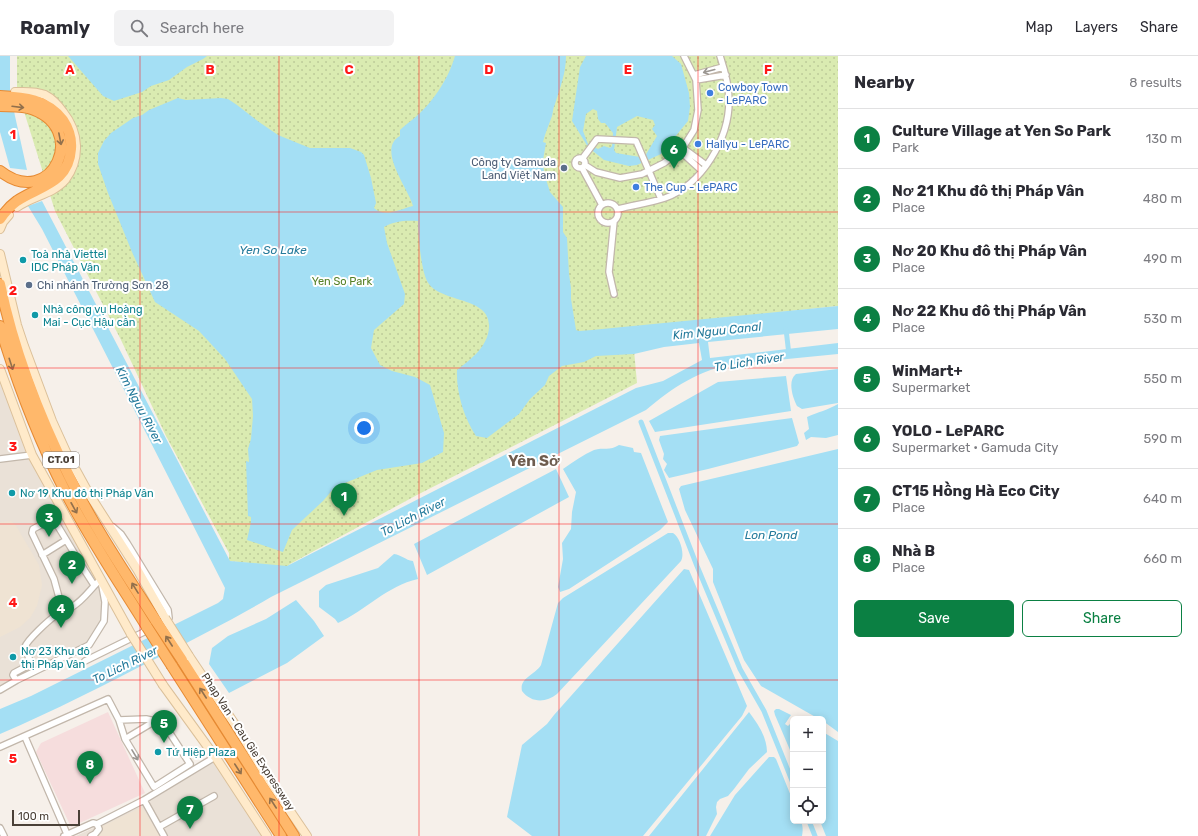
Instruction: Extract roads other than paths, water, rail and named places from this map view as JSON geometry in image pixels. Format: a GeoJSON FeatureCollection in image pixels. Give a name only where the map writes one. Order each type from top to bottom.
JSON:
{"type":"FeatureCollection","features":[{"type":"Feature","properties":{"kind":"highway"},"geometry":{"type":"LineString","coordinates":[[0,92],[13,92]]}},
{"type":"Feature","properties":{"kind":"highway"},"geometry":{"type":"LineString","coordinates":[[0,96],[29,98],[38,106],[51,120],[60,135],[61,152],[59,161],[55,167],[45,177],[32,182],[14,180],[0,171]]}},
{"type":"Feature","properties":{"kind":"highway"},"geometry":{"type":"LineString","coordinates":[[0,106],[38,106],[50,108],[59,115],[69,132],[71,142],[68,163],[63,171],[50,184],[18,201],[0,218]]}},
{"type":"Feature","properties":{"kind":"highway","name":"CT.01"},"geometry":{"type":"LineString","coordinates":[[0,284],[18,353],[31,390],[61,460],[90,516],[161,619],[185,658]]}},
{"type":"Feature","properties":{"kind":"highway","name":"Phap Van - Cau Gie Expressway"},"geometry":{"type":"LineString","coordinates":[[0,326],[17,382],[28,411],[49,460],[82,523],[281,836]]}},
{"type":"Feature","properties":{"kind":"highway","name":"Phap Van - Cau Gie Expressway"},"geometry":{"type":"LineString","coordinates":[[185,658],[294,836]]}},
{"type":"Feature","properties":{"kind":"street"},"geometry":{"type":"LineString","coordinates":[[661,199],[649,170],[646,162],[643,155],[636,141],[597,139],[590,146],[582,159],[577,159],[575,163],[577,168],[583,167],[620,178],[642,174],[649,170],[664,164],[681,149],[694,130],[698,110],[695,78],[684,56]]}},
{"type":"Feature","properties":{"kind":"street"},"geometry":{"type":"LineString","coordinates":[[618,209],[666,198],[681,189],[702,171],[716,150],[726,123],[729,101],[726,75],[720,56]]}},
{"type":"Feature","properties":{"kind":"street"},"geometry":{"type":"LineString","coordinates":[[695,78],[723,67]]}},
{"type":"Feature","properties":{"kind":"street"},"geometry":{"type":"LineString","coordinates":[[695,78],[726,75]]}},
{"type":"Feature","properties":{"kind":"street"},"geometry":{"type":"LineString","coordinates":[[0,229],[3,222],[13,210],[21,204],[63,182],[69,174],[76,156],[75,133],[70,121],[54,101],[45,96],[31,92],[13,92]]}},
{"type":"Feature","properties":{"kind":"street"},"geometry":{"type":"LineString","coordinates":[[681,149],[706,165]]}},
{"type":"Feature","properties":{"kind":"street"},"geometry":{"type":"LineString","coordinates":[[681,149],[702,171]]}},
{"type":"Feature","properties":{"kind":"street"},"geometry":{"type":"LineString","coordinates":[[582,159],[585,162],[583,167],[602,204]]}},
{"type":"Feature","properties":{"kind":"street"},"geometry":{"type":"LineString","coordinates":[[602,204],[612,203],[618,209],[618,216],[614,221],[610,272],[614,294]]}},
{"type":"Feature","properties":{"kind":"street"},"geometry":{"type":"LineString","coordinates":[[602,204],[598,211],[600,218],[606,222],[614,221]]}},
{"type":"Feature","properties":{"kind":"street"},"geometry":{"type":"LineString","coordinates":[[0,254],[17,325],[34,377],[52,421],[70,461],[89,494],[109,524],[161,619]]}},
{"type":"Feature","properties":{"kind":"street"},"geometry":{"type":"LineString","coordinates":[[0,369],[32,455],[132,634],[163,685],[215,757],[267,836]]}},
{"type":"Feature","properties":{"kind":"street"},"geometry":{"type":"LineString","coordinates":[[0,460],[32,455]]}},
{"type":"Feature","properties":{"kind":"street"},"geometry":{"type":"LineString","coordinates":[[63,612],[54,579],[32,535],[32,531],[64,513]]}},
{"type":"Feature","properties":{"kind":"street"},"geometry":{"type":"LineString","coordinates":[[53,518],[94,585]]}},
{"type":"Feature","properties":{"kind":"street"},"geometry":{"type":"LineString","coordinates":[[85,661],[165,622],[169,618],[170,614],[127,543],[109,524]]}},
{"type":"Feature","properties":{"kind":"street"},"geometry":{"type":"LineString","coordinates":[[42,555],[66,540]]}},
{"type":"Feature","properties":{"kind":"street"},"geometry":{"type":"LineString","coordinates":[[16,680],[13,675],[14,673],[31,664],[26,645],[54,616],[72,607],[81,600],[101,579]]}},
{"type":"Feature","properties":{"kind":"street"},"geometry":{"type":"LineString","coordinates":[[0,690],[16,680],[89,645],[104,621],[105,602],[101,579]]}},
{"type":"Feature","properties":{"kind":"street"},"geometry":{"type":"LineString","coordinates":[[185,658],[236,726],[307,836]]}},
{"type":"Feature","properties":{"kind":"street"},"geometry":{"type":"LineString","coordinates":[[0,747],[108,699],[119,720],[125,739],[154,787],[190,764],[160,718],[125,739]]}},
{"type":"Feature","properties":{"kind":"street"},"geometry":{"type":"LineString","coordinates":[[119,720],[146,719],[155,721]]}},
{"type":"Feature","properties":{"kind":"street"},"geometry":{"type":"LineString","coordinates":[[25,737],[65,835],[93,823],[97,824],[144,800],[215,757]]}},
{"type":"Feature","properties":{"kind":"street"},"geometry":{"type":"LineString","coordinates":[[159,827],[214,796]]}},
{"type":"Feature","properties":{"kind":"street"},"geometry":{"type":"LineString","coordinates":[[144,800],[164,836]]}},
{"type":"Feature","properties":{"kind":"street"},"geometry":{"type":"LineString","coordinates":[[91,836],[96,834],[99,829],[97,824]]}},
{"type":"Feature","properties":{"kind":"street"},"geometry":{"type":"LineString","coordinates":[[0,828],[4,836]]}},
{"type":"Feature","properties":{"kind":"water"},"geometry":{"type":"Polygon","coordinates":[[[0,56],[10,56],[10,90],[27,170],[10,168],[0,132],[0,56]]]}},
{"type":"Feature","properties":{"kind":"water"},"geometry":{"type":"Polygon","coordinates":[[[68,56],[207,56],[187,67],[169,80],[151,86],[142,92],[114,101],[103,96],[68,56]]]}},
{"type":"Feature","properties":{"kind":"water","name":"Yen So Lake"},"geometry":{"type":"Polygon","coordinates":[[[455,56],[566,56],[562,80],[543,142],[546,143],[543,160],[544,173],[550,192],[563,207],[563,232],[567,238],[571,299],[576,330],[592,330],[838,306],[838,329],[708,342],[710,358],[838,343],[838,354],[735,364],[710,370],[698,375],[676,387],[646,410],[271,597],[215,628],[100,687],[0,734],[0,709],[31,696],[218,603],[223,599],[225,588],[42,229],[28,206],[42,201],[230,561],[287,566],[636,388],[663,381],[702,360],[699,343],[664,347],[634,354],[596,356],[584,362],[562,366],[549,376],[545,385],[530,399],[519,414],[487,438],[476,436],[464,413],[459,396],[457,370],[478,352],[486,341],[489,327],[488,317],[475,305],[445,295],[429,284],[426,279],[422,263],[418,221],[392,223],[384,227],[387,243],[405,294],[404,304],[374,330],[371,348],[380,365],[392,371],[415,377],[430,385],[444,433],[443,452],[422,463],[377,470],[335,487],[323,501],[292,530],[283,552],[247,540],[251,517],[248,516],[246,461],[249,462],[248,449],[251,439],[253,416],[252,399],[225,359],[199,331],[155,302],[132,252],[108,193],[98,164],[98,153],[104,141],[111,133],[133,118],[142,115],[149,110],[178,98],[186,100],[228,99],[278,135],[310,148],[350,148],[361,152],[364,155],[371,178],[376,203],[374,208],[378,211],[388,213],[398,211],[413,206],[396,170],[391,150],[394,142],[400,136],[400,130],[426,107],[444,83],[455,56]]]}},
{"type":"Feature","properties":{"kind":"water"},"geometry":{"type":"Polygon","coordinates":[[[586,56],[672,56],[681,64],[689,93],[690,107],[688,121],[661,154],[637,165],[629,166],[604,160],[588,147],[572,121],[580,67],[586,56]],[[593,109],[586,114],[583,131],[588,144],[598,149],[604,146],[610,148],[612,146],[613,133],[605,123],[601,123],[598,119],[597,111],[593,109]],[[637,116],[617,127],[614,150],[616,153],[640,157],[645,156],[657,136],[652,129],[655,125],[653,120],[637,116]]]}},
{"type":"Feature","properties":{"kind":"water"},"geometry":{"type":"Polygon","coordinates":[[[838,369],[838,403],[802,409],[797,406],[791,385],[793,377],[796,374],[838,369]]]}},
{"type":"Feature","properties":{"kind":"water"},"geometry":{"type":"Polygon","coordinates":[[[786,376],[791,411],[655,432],[649,421],[718,382],[786,376]]]}},
{"type":"Feature","properties":{"kind":"water"},"geometry":{"type":"Polygon","coordinates":[[[838,404],[838,435],[826,438],[811,437],[806,440],[804,433],[809,429],[807,417],[838,404]]]}},
{"type":"Feature","properties":{"kind":"water"},"geometry":{"type":"Polygon","coordinates":[[[792,418],[799,443],[797,446],[669,478],[664,470],[667,464],[663,459],[664,454],[659,440],[660,436],[792,418]]]}},
{"type":"Feature","properties":{"kind":"water"},"geometry":{"type":"Polygon","coordinates":[[[619,445],[633,448],[634,452],[641,453],[668,522],[660,530],[569,589],[560,592],[558,587],[563,559],[562,543],[571,529],[572,512],[576,492],[563,469],[594,450],[613,448],[619,445]]]}},
{"type":"Feature","properties":{"kind":"water","name":"Lon Pond"},"geometry":{"type":"Polygon","coordinates":[[[838,449],[838,732],[826,723],[826,716],[814,716],[761,686],[744,660],[713,582],[713,569],[685,510],[679,489],[681,486],[838,449]]]}},
{"type":"Feature","properties":{"kind":"water"},"geometry":{"type":"Polygon","coordinates":[[[556,469],[569,497],[427,575],[414,544],[556,469]]]}},
{"type":"Feature","properties":{"kind":"water"},"geometry":{"type":"Polygon","coordinates":[[[668,533],[673,533],[676,535],[680,542],[682,550],[681,561],[557,694],[543,700],[534,700],[526,695],[522,691],[523,683],[541,665],[558,603],[563,598],[668,533]]]}},
{"type":"Feature","properties":{"kind":"water"},"geometry":{"type":"Polygon","coordinates":[[[394,554],[413,561],[418,579],[396,587],[338,623],[319,607],[319,591],[326,585],[378,568],[394,554]]]}},
{"type":"Feature","properties":{"kind":"water"},"geometry":{"type":"Polygon","coordinates":[[[684,569],[689,570],[747,706],[742,716],[643,836],[532,836],[507,817],[522,745],[547,724],[684,569]]]}},
{"type":"Feature","properties":{"kind":"water"},"geometry":{"type":"Polygon","coordinates":[[[296,600],[314,621],[324,636],[287,663],[229,693],[209,664],[212,648],[228,636],[266,619],[296,600]]]}},
{"type":"Feature","properties":{"kind":"water"},"geometry":{"type":"Polygon","coordinates":[[[779,709],[791,715],[785,724],[788,726],[790,724],[790,750],[775,715],[774,711],[779,709]]]}},
{"type":"Feature","properties":{"kind":"water"},"geometry":{"type":"Polygon","coordinates":[[[749,712],[764,736],[767,752],[749,769],[728,796],[717,802],[717,814],[706,836],[649,836],[749,712]]]}},
{"type":"Feature","properties":{"kind":"water"},"geometry":{"type":"Polygon","coordinates":[[[826,734],[838,741],[838,836],[826,836],[821,824],[826,824],[826,734]]]}},
{"type":"Feature","properties":{"kind":"water"},"geometry":{"type":"Polygon","coordinates":[[[769,757],[774,757],[790,794],[790,824],[802,824],[802,836],[710,836],[735,795],[769,757]]]}},
{"type":"Feature","properties":{"kind":"waterway","name":"To Lich River"},"geometry":{"type":"LineString","coordinates":[[786,329],[789,355]]}},
{"type":"Feature","properties":{"kind":"waterway"},"geometry":{"type":"LineString","coordinates":[[641,422],[697,566],[740,669],[764,711],[790,776]]}},
{"type":"Feature","properties":{"kind":"waterway"},"geometry":{"type":"LineString","coordinates":[[810,824],[815,836]]}},
{"type":"Feature","properties":{"kind":"place","name":"Cowboy Town - LePARC"},"geometry":{"type":"Point","coordinates":[710,93]}},
{"type":"Feature","properties":{"kind":"place","name":"Hallyu - LePARC"},"geometry":{"type":"Point","coordinates":[698,144]}},
{"type":"Feature","properties":{"kind":"place","name":"Công ty Gamuda Land Việt Nam"},"geometry":{"type":"Point","coordinates":[564,168]}},
{"type":"Feature","properties":{"kind":"place","name":"YOLO - LePARC"},"geometry":{"type":"Point","coordinates":[674,169]}},
{"type":"Feature","properties":{"kind":"place","name":"The Cup - LePARC"},"geometry":{"type":"Point","coordinates":[636,187]}},
{"type":"Feature","properties":{"kind":"place","name":"Toà nhà Viettel IDC Pháp Vân"},"geometry":{"type":"Point","coordinates":[23,260]}},
{"type":"Feature","properties":{"kind":"place","name":"Chi nhánh Trường Sơn 28"},"geometry":{"type":"Point","coordinates":[29,285]}},
{"type":"Feature","properties":{"kind":"place","name":"Nhà công vụ Hoàng Mai - Cục Hậu cần"},"geometry":{"type":"Point","coordinates":[35,315]}},
{"type":"Feature","properties":{"kind":"place","name":"Nơ 19 Khu đô thị Pháp Vân"},"geometry":{"type":"Point","coordinates":[12,493]}},
{"type":"Feature","properties":{"kind":"place","name":"Culture Village at Yen So Park"},"geometry":{"type":"Point","coordinates":[344,516]}},
{"type":"Feature","properties":{"kind":"place","name":"Nơ 20 Khu đô thị Pháp Vân"},"geometry":{"type":"Point","coordinates":[49,537]}},
{"type":"Feature","properties":{"kind":"place","name":"Nơ 21 Khu đô thị Pháp Vân"},"geometry":{"type":"Point","coordinates":[72,584]}},
{"type":"Feature","properties":{"kind":"place","name":"Nơ 22 Khu đô thị Pháp Vân"},"geometry":{"type":"Point","coordinates":[61,628]}},
{"type":"Feature","properties":{"kind":"place","name":"Nơ 23 Khu đô thị Pháp Vân"},"geometry":{"type":"Point","coordinates":[13,657]}},
{"type":"Feature","properties":{"kind":"place","name":"WinMart+"},"geometry":{"type":"Point","coordinates":[164,743]}},
{"type":"Feature","properties":{"kind":"place","name":"Tứ Hiệp Plaza"},"geometry":{"type":"Point","coordinates":[158,752]}},
{"type":"Feature","properties":{"kind":"place","name":"Nhà B"},"geometry":{"type":"Point","coordinates":[90,784]}},
{"type":"Feature","properties":{"kind":"place","name":"CT15 Hồng Hà Eco City"},"geometry":{"type":"Point","coordinates":[190,829]}},
{"type":"Feature","properties":{"kind":"district","name":"Yên Sở"},"geometry":{"type":"Point","coordinates":[534,461]}},
{"type":"Feature","properties":{"kind":"park label","name":"Yen So Park"},"geometry":{"type":"Point","coordinates":[342,281]}},
{"type":"Feature","properties":{"kind":"water label","name":"Kim Nguu Canal"},"geometry":{"type":"Point","coordinates":[717,331]}},
{"type":"Feature","properties":{"kind":"water label","name":"Kim Nguu River"},"geometry":{"type":"Point","coordinates":[139,405]}}]}
